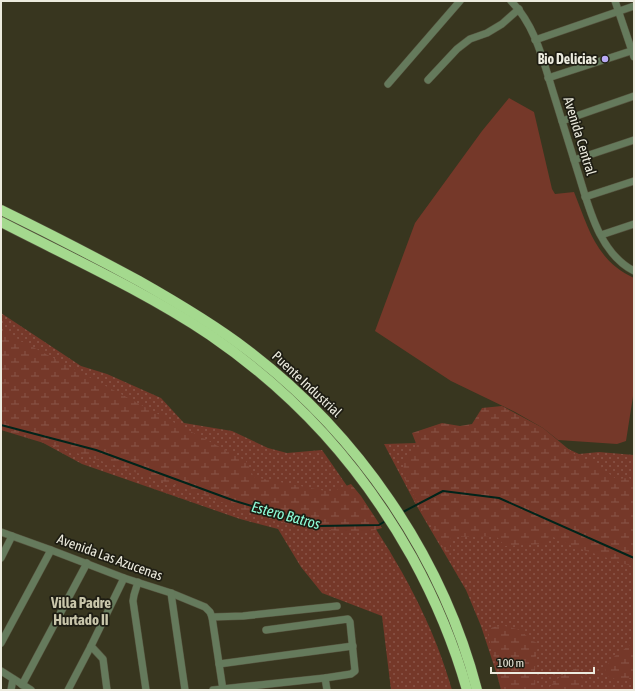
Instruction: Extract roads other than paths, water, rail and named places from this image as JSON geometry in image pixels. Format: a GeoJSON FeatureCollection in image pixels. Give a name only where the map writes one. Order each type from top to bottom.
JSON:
{"type":"FeatureCollection","features":[{"type":"Feature","properties":{"kind":"highway","name":"Puente Industrial"},"geometry":{"type":"LineString","coordinates":[[1,210],[98,258],[182,306],[240,344],[281,383],[346,458],[372,492],[391,521],[439,612],[454,649],[467,690]]}},
{"type":"Feature","properties":{"kind":"highway","name":"Puente Industrial"},"geometry":{"type":"LineString","coordinates":[[1,222],[133,289],[168,309],[281,383],[316,411],[348,445],[382,490],[405,524],[429,568],[450,612],[464,649],[476,690]]}},
{"type":"Feature","properties":{"kind":"street"},"geometry":{"type":"LineString","coordinates":[[388,84],[460,1]]}},
{"type":"Feature","properties":{"kind":"street","name":"Avenida Central"},"geometry":{"type":"LineString","coordinates":[[512,1],[526,20],[535,40],[586,197],[601,234],[613,253],[623,264],[632,268]]}},
{"type":"Feature","properties":{"kind":"street"},"geometry":{"type":"LineString","coordinates":[[548,78],[633,53],[615,1]]}},
{"type":"Feature","properties":{"kind":"street"},"geometry":{"type":"LineString","coordinates":[[535,40],[634,6]]}},
{"type":"Feature","properties":{"kind":"street"},"geometry":{"type":"LineString","coordinates":[[428,80],[456,49],[470,39],[487,33],[502,24],[519,10]]}},
{"type":"Feature","properties":{"kind":"street"},"geometry":{"type":"LineString","coordinates":[[562,122],[634,96]]}},
{"type":"Feature","properties":{"kind":"street"},"geometry":{"type":"LineString","coordinates":[[574,160],[634,140]]}},
{"type":"Feature","properties":{"kind":"street"},"geometry":{"type":"LineString","coordinates":[[586,197],[634,181]]}},
{"type":"Feature","properties":{"kind":"street"},"geometry":{"type":"LineString","coordinates":[[601,234],[634,224]]}},
{"type":"Feature","properties":{"kind":"street","name":"Avenida Las Azucenas"},"geometry":{"type":"LineString","coordinates":[[1,532],[88,563],[124,578],[171,593],[208,609],[212,617]]}},
{"type":"Feature","properties":{"kind":"street"},"geometry":{"type":"LineString","coordinates":[[1,558],[12,536]]}},
{"type":"Feature","properties":{"kind":"street"},"geometry":{"type":"LineString","coordinates":[[1,643],[51,550]]}},
{"type":"Feature","properties":{"kind":"street"},"geometry":{"type":"LineString","coordinates":[[22,685],[88,563]]}},
{"type":"Feature","properties":{"kind":"street"},"geometry":{"type":"LineString","coordinates":[[68,690],[92,646],[124,578]]}},
{"type":"Feature","properties":{"kind":"street"},"geometry":{"type":"LineString","coordinates":[[138,582],[133,601],[146,690]]}},
{"type":"Feature","properties":{"kind":"street"},"geometry":{"type":"LineString","coordinates":[[171,593],[185,690]]}},
{"type":"Feature","properties":{"kind":"street"},"geometry":{"type":"LineString","coordinates":[[223,690],[212,617],[244,616],[337,606]]}},
{"type":"Feature","properties":{"kind":"street"},"geometry":{"type":"LineString","coordinates":[[213,690],[325,678],[354,673],[356,670],[350,622],[347,619],[266,630]]}},
{"type":"Feature","properties":{"kind":"street"},"geometry":{"type":"LineString","coordinates":[[92,646],[103,659],[107,690]]}},
{"type":"Feature","properties":{"kind":"street"},"geometry":{"type":"LineString","coordinates":[[219,664],[353,646]]}},
{"type":"Feature","properties":{"kind":"street"},"geometry":{"type":"LineString","coordinates":[[1,671],[31,690]]}},
{"type":"Feature","properties":{"kind":"street"},"geometry":{"type":"LineString","coordinates":[[325,678],[326,690]]}},
{"type":"Feature","properties":{"kind":"street"},"geometry":{"type":"LineString","coordinates":[[11,690],[14,680]]}},
{"type":"Feature","properties":{"kind":"waterway","name":"Estero Batros"},"geometry":{"type":"LineString","coordinates":[[1,425],[96,450],[235,501],[320,526],[379,525],[387,520]]}},
{"type":"Feature","properties":{"kind":"waterway","name":"Estero Batros"},"geometry":{"type":"LineString","coordinates":[[401,513],[443,491],[499,498],[634,558]]}},
{"type":"Feature","properties":{"kind":"place","name":"Bio Delicias"},"geometry":{"type":"Point","coordinates":[605,59]}},
{"type":"Feature","properties":{"kind":"district","name":"Villa Padre Hurtado II"},"geometry":{"type":"Point","coordinates":[81,610]}}]}
